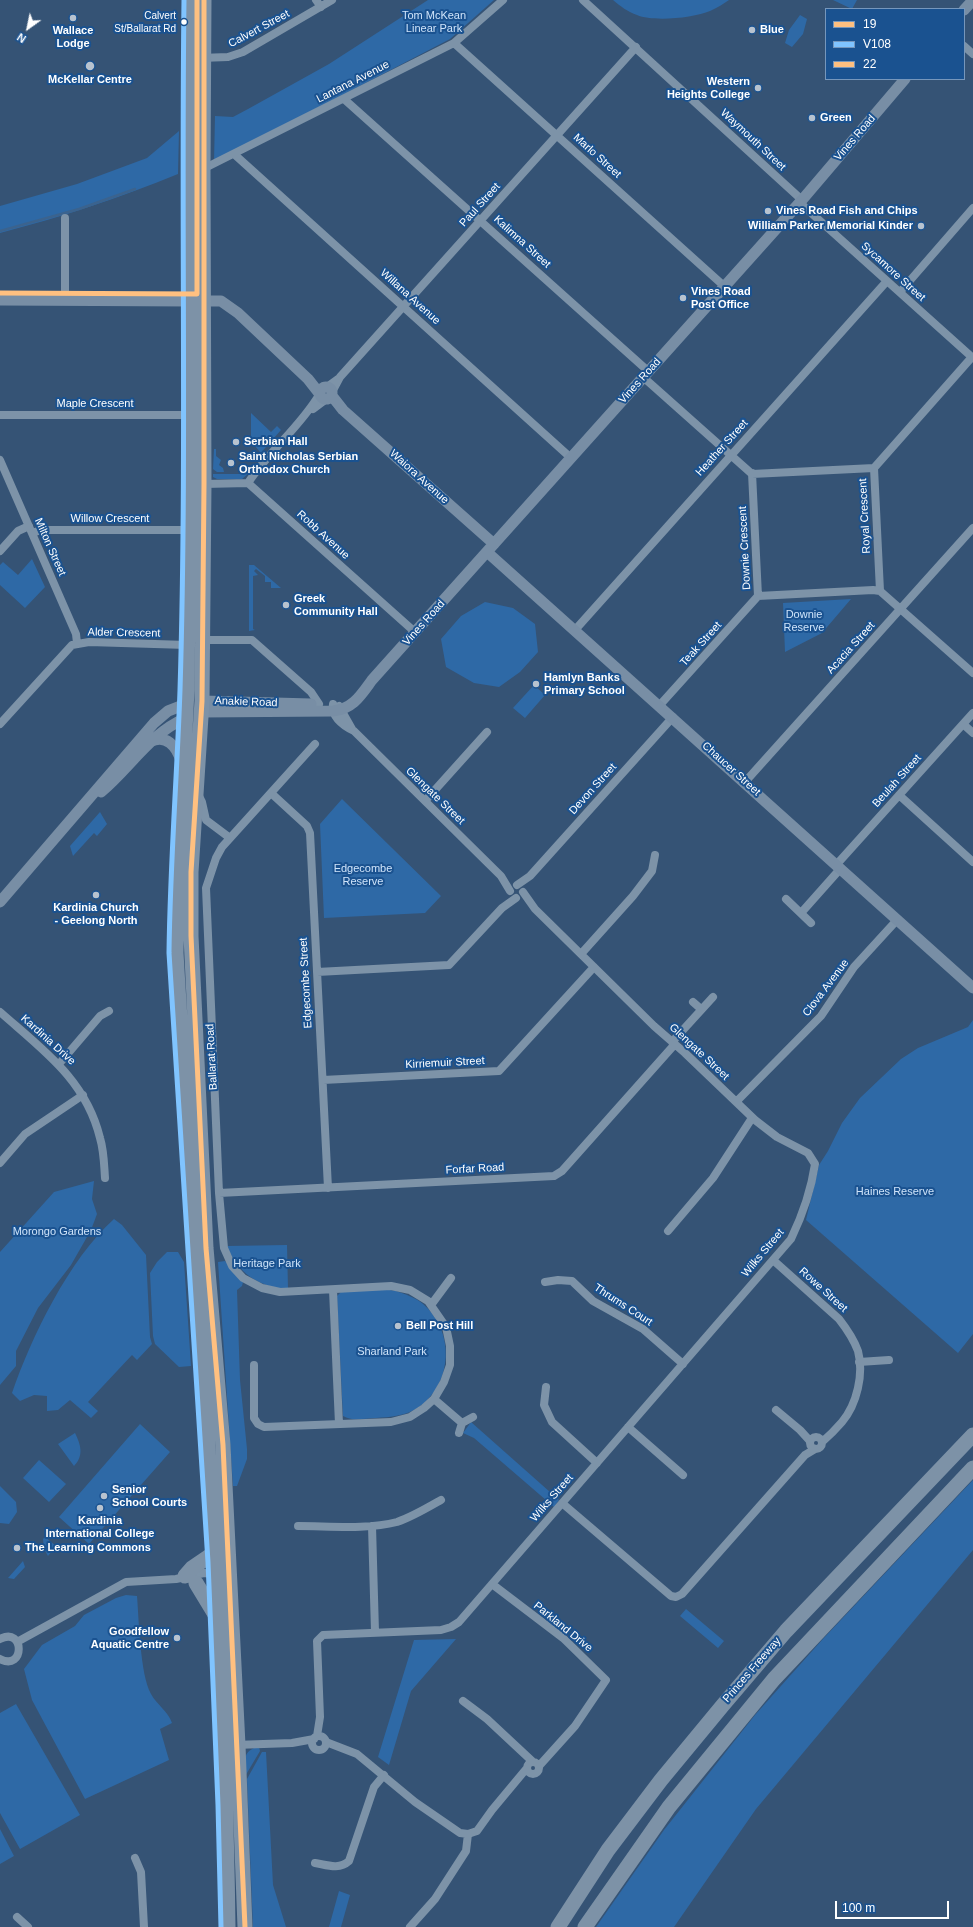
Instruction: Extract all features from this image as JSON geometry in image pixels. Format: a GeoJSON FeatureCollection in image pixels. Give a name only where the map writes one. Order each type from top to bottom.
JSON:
{"type":"FeatureCollection","features":[{"type":"Feature","properties":{"kind":"highway","name":"Ballarat Road"},"geometry":{"type":"LineString","coordinates":[[191,0],[197,59],[203,169],[190,414],[186,711],[177,886],[176,953],[208,1440],[218,1619],[228,1927]]}},
{"type":"Feature","properties":{"kind":"highway","name":"Ballarat Road"},"geometry":{"type":"LineString","coordinates":[[204,0],[189,152],[197,301],[204,484],[202,707],[191,872],[190,936],[206,1248],[223,1445],[238,1744],[245,1927]]}},
{"type":"Feature","properties":{"kind":"highway","name":"Anakie Road"},"geometry":{"type":"LineString","coordinates":[[186,711],[202,707]]}},
{"type":"Feature","properties":{"kind":"highway","name":"Princes Freeway"},"geometry":{"type":"LineString","coordinates":[[558,1927],[608,1850],[666,1775],[786,1631],[973,1435]]}},
{"type":"Feature","properties":{"kind":"highway","name":"Princes Freeway"},"geometry":{"type":"LineString","coordinates":[[585,1927],[669,1807],[765,1690],[828,1621],[973,1468]]}},
{"type":"Feature","properties":{"kind":"highway"},"geometry":{"type":"LineString","coordinates":[[214,1553],[192,1568],[186,1579],[218,1619]]}},
{"type":"Feature","properties":{"kind":"highway"},"geometry":{"type":"LineString","coordinates":[[547,1927],[608,1850]]}},
{"type":"Feature","properties":{"kind":"main road"},"geometry":{"type":"LineString","coordinates":[[965,9],[973,0]]}},
{"type":"Feature","properties":{"kind":"main road","name":"Vines Road"},"geometry":{"type":"LineString","coordinates":[[336,707],[356,701],[372,680],[416,633],[490,548],[801,201],[904,80]]}},
{"type":"Feature","properties":{"kind":"main road","name":"Waiora Avenue"},"geometry":{"type":"LineString","coordinates":[[0,300],[221,302],[238,314],[326,394],[490,548]]}},
{"type":"Feature","properties":{"kind":"main road","name":"Chaucer Street"},"geometry":{"type":"LineString","coordinates":[[490,548],[575,630],[973,988]]}},
{"type":"Feature","properties":{"kind":"main road","name":"Anakie Road"},"geometry":{"type":"LineString","coordinates":[[202,707],[319,704],[336,707]]}},
{"type":"Feature","properties":{"kind":"main road","name":"Anakie Road"},"geometry":{"type":"LineString","coordinates":[[202,707],[336,707]]}},
{"type":"Feature","properties":{"kind":"main road","name":"Anakie Road"},"geometry":{"type":"LineString","coordinates":[[0,902],[158,718],[168,711],[186,711]]}},
{"type":"Feature","properties":{"kind":"main road","name":"Anakie Road"},"geometry":{"type":"LineString","coordinates":[[84,806],[115,780],[162,730],[186,711]]}},
{"type":"Feature","properties":{"kind":"main road"},"geometry":{"type":"LineString","coordinates":[[150,742],[159,739],[172,743],[178,751],[184,769]]}},
{"type":"Feature","properties":{"kind":"street"},"geometry":{"type":"LineString","coordinates":[[316,0],[321,8]]}},
{"type":"Feature","properties":{"kind":"street","name":"Calvert Street"},"geometry":{"type":"LineString","coordinates":[[197,59],[228,58],[243,52],[321,8],[332,0]]}},
{"type":"Feature","properties":{"kind":"street","name":"Lantana Avenue"},"geometry":{"type":"LineString","coordinates":[[203,169],[454,43],[503,0]]}},
{"type":"Feature","properties":{"kind":"street","name":"Waymouth Street"},"geometry":{"type":"LineString","coordinates":[[583,0],[801,201]]}},
{"type":"Feature","properties":{"kind":"street","name":"Marlo Street"},"geometry":{"type":"LineString","coordinates":[[454,43],[724,286]]}},
{"type":"Feature","properties":{"kind":"street"},"geometry":{"type":"LineString","coordinates":[[965,47],[973,54]]}},
{"type":"Feature","properties":{"kind":"street","name":"Paul Street"},"geometry":{"type":"LineString","coordinates":[[248,483],[260,466],[636,48]]}},
{"type":"Feature","properties":{"kind":"street","name":"Kalimna Street"},"geometry":{"type":"LineString","coordinates":[[344,99],[481,221],[646,374],[730,455],[752,473]]}},
{"type":"Feature","properties":{"kind":"street","name":"Willana Avenue"},"geometry":{"type":"LineString","coordinates":[[234,154],[571,458]]}},
{"type":"Feature","properties":{"kind":"street","name":"Sycamore Street"},"geometry":{"type":"LineString","coordinates":[[801,201],[886,281],[973,358]]}},
{"type":"Feature","properties":{"kind":"street"},"geometry":{"type":"LineString","coordinates":[[900,292],[973,208]]}},
{"type":"Feature","properties":{"kind":"street"},"geometry":{"type":"LineString","coordinates":[[65,218],[65,300]]}},
{"type":"Feature","properties":{"kind":"street","name":"Heather Street"},"geometry":{"type":"LineString","coordinates":[[575,630],[886,281]]}},
{"type":"Feature","properties":{"kind":"street"},"geometry":{"type":"LineString","coordinates":[[874,468],[973,358]]}},
{"type":"Feature","properties":{"kind":"street","name":"Maple Crescent"},"geometry":{"type":"LineString","coordinates":[[0,415],[190,414]]}},
{"type":"Feature","properties":{"kind":"street","name":"Milton Street"},"geometry":{"type":"LineString","coordinates":[[0,460],[76,634],[77,643]]}},
{"type":"Feature","properties":{"kind":"street","name":"Royal Crescent"},"geometry":{"type":"LineString","coordinates":[[752,473],[874,468],[880,591]]}},
{"type":"Feature","properties":{"kind":"street","name":"Downie Crescent"},"geometry":{"type":"LineString","coordinates":[[752,473],[758,596],[873,590],[880,591]]}},
{"type":"Feature","properties":{"kind":"street"},"geometry":{"type":"LineString","coordinates":[[204,484],[248,483]]}},
{"type":"Feature","properties":{"kind":"street","name":"Robb Avenue"},"geometry":{"type":"LineString","coordinates":[[248,483],[416,633]]}},
{"type":"Feature","properties":{"kind":"street","name":"Acacia Street"},"geometry":{"type":"LineString","coordinates":[[745,782],[973,528]]}},
{"type":"Feature","properties":{"kind":"street","name":"Willow Crescent"},"geometry":{"type":"LineString","coordinates":[[0,551],[18,531],[30,529],[188,530]]}},
{"type":"Feature","properties":{"kind":"street"},"geometry":{"type":"LineString","coordinates":[[880,591],[973,673]]}},
{"type":"Feature","properties":{"kind":"street","name":"Teak Street"},"geometry":{"type":"LineString","coordinates":[[659,706],[758,596]]}},
{"type":"Feature","properties":{"kind":"street"},"geometry":{"type":"LineString","coordinates":[[202,640],[252,640],[311,692],[319,704]]}},
{"type":"Feature","properties":{"kind":"street","name":"Alder Crescent"},"geometry":{"type":"LineString","coordinates":[[0,724],[68,648],[77,643],[187,645]]}},
{"type":"Feature","properties":{"kind":"street","name":"Glengate Street"},"geometry":{"type":"LineString","coordinates":[[336,707],[354,731],[594,967],[752,1118],[777,1137],[808,1153],[815,1164],[812,1184],[802,1217]]}},
{"type":"Feature","properties":{"kind":"street","name":"Beulah Street"},"geometry":{"type":"LineString","coordinates":[[801,913],[899,795],[973,713]]}},
{"type":"Feature","properties":{"kind":"street","name":"Devon Street"},"geometry":{"type":"LineString","coordinates":[[317,972],[449,965],[517,892],[672,717]]}},
{"type":"Feature","properties":{"kind":"street"},"geometry":{"type":"LineString","coordinates":[[963,724],[973,733]]}},
{"type":"Feature","properties":{"kind":"street"},"geometry":{"type":"LineString","coordinates":[[425,801],[487,732]]}},
{"type":"Feature","properties":{"kind":"street"},"geometry":{"type":"LineString","coordinates":[[197,794],[202,802],[206,820],[230,838],[315,744]]}},
{"type":"Feature","properties":{"kind":"street","name":"Edgecombe Street"},"geometry":{"type":"LineString","coordinates":[[271,793],[307,826],[310,834],[328,1188]]}},
{"type":"Feature","properties":{"kind":"street"},"geometry":{"type":"LineString","coordinates":[[899,795],[973,862]]}},
{"type":"Feature","properties":{"kind":"street","name":"Ballarat Road"},"geometry":{"type":"LineString","coordinates":[[230,838],[218,855],[205,893],[219,1193],[223,1245],[228,1260],[243,1278],[262,1288],[280,1292],[333,1290]]}},
{"type":"Feature","properties":{"kind":"street"},"geometry":{"type":"LineString","coordinates":[[581,954],[633,896],[652,871],[655,855]]}},
{"type":"Feature","properties":{"kind":"street"},"geometry":{"type":"LineString","coordinates":[[786,899],[812,924]]}},
{"type":"Feature","properties":{"kind":"street","name":"Clova Avenue"},"geometry":{"type":"LineString","coordinates":[[736,1102],[821,1016],[854,967],[897,920]]}},
{"type":"Feature","properties":{"kind":"street","name":"Kirriemuir Street"},"geometry":{"type":"LineString","coordinates":[[322,1080],[498,1071],[594,967]]}},
{"type":"Feature","properties":{"kind":"street","name":"Forfar Road"},"geometry":{"type":"LineString","coordinates":[[219,1193],[558,1175],[713,997]]}},
{"type":"Feature","properties":{"kind":"street"},"geometry":{"type":"LineString","coordinates":[[693,1002],[701,1009]]}},
{"type":"Feature","properties":{"kind":"street"},"geometry":{"type":"LineString","coordinates":[[59,1064],[100,1016],[109,1011]]}},
{"type":"Feature","properties":{"kind":"street","name":"Kardinia Drive"},"geometry":{"type":"LineString","coordinates":[[0,1012],[59,1064],[83,1095],[95,1120],[101,1139],[105,1178]]}},
{"type":"Feature","properties":{"kind":"street"},"geometry":{"type":"LineString","coordinates":[[0,1163],[26,1134],[83,1095]]}},
{"type":"Feature","properties":{"kind":"street"},"geometry":{"type":"LineString","coordinates":[[668,1231],[713,1178],[752,1118]]}},
{"type":"Feature","properties":{"kind":"street","name":"Wilks Street"},"geometry":{"type":"LineString","coordinates":[[320,1742],[317,1642],[319,1638],[323,1635],[441,1630],[451,1628],[459,1622],[791,1239],[802,1217]]}},
{"type":"Feature","properties":{"kind":"street","name":"Rowe Street"},"geometry":{"type":"LineString","coordinates":[[562,1504],[671,1596],[676,1597],[682,1594],[806,1456],[815,1442],[835,1429],[842,1422],[855,1398],[859,1382],[858,1351],[846,1327],[839,1319],[772,1260]]}},
{"type":"Feature","properties":{"kind":"street"},"geometry":{"type":"LineString","coordinates":[[431,1305],[451,1278]]}},
{"type":"Feature","properties":{"kind":"street","name":"Thrums Court"},"geometry":{"type":"LineString","coordinates":[[545,1282],[558,1280],[572,1281],[593,1301],[642,1329],[683,1364]]}},
{"type":"Feature","properties":{"kind":"street"},"geometry":{"type":"LineString","coordinates":[[254,1365],[254,1418],[258,1424],[264,1427],[391,1422],[410,1416],[424,1408],[434,1398],[444,1382],[450,1365],[450,1346],[446,1327],[428,1301],[410,1290],[391,1286],[333,1290],[339,1424]]}},
{"type":"Feature","properties":{"kind":"street"},"geometry":{"type":"LineString","coordinates":[[859,1362],[890,1360]]}},
{"type":"Feature","properties":{"kind":"street"},"geometry":{"type":"LineString","coordinates":[[546,1387],[544,1405],[552,1422],[596,1463]]}},
{"type":"Feature","properties":{"kind":"street"},"geometry":{"type":"LineString","coordinates":[[434,1398],[462,1423]]}},
{"type":"Feature","properties":{"kind":"street"},"geometry":{"type":"LineString","coordinates":[[776,1410],[815,1442]]}},
{"type":"Feature","properties":{"kind":"street"},"geometry":{"type":"LineString","coordinates":[[459,1433],[462,1423],[473,1417]]}},
{"type":"Feature","properties":{"kind":"street"},"geometry":{"type":"LineString","coordinates":[[628,1427],[683,1475]]}},
{"type":"Feature","properties":{"kind":"street"},"geometry":{"type":"LineString","coordinates":[[298,1526],[372,1526],[396,1522],[441,1500]]}},
{"type":"Feature","properties":{"kind":"street"},"geometry":{"type":"LineString","coordinates":[[372,1526],[375,1632]]}},
{"type":"Feature","properties":{"kind":"street"},"geometry":{"type":"LineString","coordinates":[[186,1579],[204,1573],[215,1579]]}},
{"type":"Feature","properties":{"kind":"street"},"geometry":{"type":"LineString","coordinates":[[17,1642],[122,1584],[230,1577]]}},
{"type":"Feature","properties":{"kind":"street","name":"Parkland Drive"},"geometry":{"type":"LineString","coordinates":[[468,1834],[477,1830],[512,1787],[532,1766],[554,1749],[575,1726],[606,1680],[564,1638],[492,1584]]}},
{"type":"Feature","properties":{"kind":"street"},"geometry":{"type":"LineString","coordinates":[[0,1639],[8,1637],[17,1642],[19,1651],[15,1658],[8,1661],[0,1659]]}},
{"type":"Feature","properties":{"kind":"street"},"geometry":{"type":"LineString","coordinates":[[463,1701],[488,1719],[515,1746],[532,1766]]}},
{"type":"Feature","properties":{"kind":"street"},"geometry":{"type":"LineString","coordinates":[[222,1745],[320,1742],[342,1748],[357,1754],[433,1815],[460,1834],[468,1834],[466,1851],[435,1899],[410,1927]]}},
{"type":"Feature","properties":{"kind":"street"},"geometry":{"type":"LineString","coordinates":[[315,1863],[338,1867],[344,1866],[349,1861],[374,1787],[384,1775]]}},
{"type":"Feature","properties":{"kind":"street"},"geometry":{"type":"LineString","coordinates":[[135,1858],[141,1872],[144,1927]]}},
{"type":"Feature","properties":{"kind":"street"},"geometry":{"type":"LineString","coordinates":[[18,1917],[28,1927]]}},
{"type":"Feature","properties":{"kind":"green space","name":"Tom McKean Linear Park"},"geometry":{"type":"Polygon","coordinates":[[[428,0],[494,0],[450,39],[214,162],[215,116],[233,117],[248,109],[329,64],[428,0]]]}},
{"type":"Feature","properties":{"kind":"green space"},"geometry":{"type":"Polygon","coordinates":[[[613,0],[729,0],[715,9],[694,16],[663,19],[637,15],[624,9],[613,0]]]}},
{"type":"Feature","properties":{"kind":"green space"},"geometry":{"type":"Polygon","coordinates":[[[833,0],[857,0],[853,8],[833,0]]]}},
{"type":"Feature","properties":{"kind":"green space"},"geometry":{"type":"Polygon","coordinates":[[[800,15],[807,19],[803,34],[792,47],[785,43],[789,30],[800,15]]]}},
{"type":"Feature","properties":{"kind":"green space"},"geometry":{"type":"Polygon","coordinates":[[[179,131],[178,174],[90,206],[0,233],[0,206],[77,184],[147,158],[179,131]]]}},
{"type":"Feature","properties":{"kind":"green space"},"geometry":{"type":"Polygon","coordinates":[[[251,413],[271,432],[277,426],[281,430],[258,456],[260,452],[255,446],[248,446],[248,444],[251,444],[251,413]]]}},
{"type":"Feature","properties":{"kind":"green space"},"geometry":{"type":"Polygon","coordinates":[[[214,449],[216,449],[216,456],[221,460],[219,465],[223,468],[224,472],[217,472],[213,469],[214,449]]]}},
{"type":"Feature","properties":{"kind":"green space"},"geometry":{"type":"Polygon","coordinates":[[[247,471],[249,473],[242,479],[217,479],[213,477],[213,474],[244,474],[247,471]]]}},
{"type":"Feature","properties":{"kind":"green space"},"geometry":{"type":"Polygon","coordinates":[[[32,559],[45,587],[25,608],[0,585],[0,565],[3,562],[18,575],[32,559]]]}},
{"type":"Feature","properties":{"kind":"green space"},"geometry":{"type":"Polygon","coordinates":[[[249,565],[254,565],[281,588],[271,588],[271,582],[265,582],[265,576],[256,569],[254,571],[258,575],[253,576],[253,629],[255,630],[249,631],[249,565]]]}},
{"type":"Feature","properties":{"kind":"green space","name":"Downie Reserve"},"geometry":{"type":"Polygon","coordinates":[[[851,599],[822,633],[785,652],[783,603],[851,599]]]}},
{"type":"Feature","properties":{"kind":"green space"},"geometry":{"type":"Polygon","coordinates":[[[485,602],[513,608],[535,624],[538,652],[520,672],[499,687],[474,683],[446,667],[441,639],[461,616],[485,602]]]}},
{"type":"Feature","properties":{"kind":"green space"},"geometry":{"type":"Polygon","coordinates":[[[534,685],[545,695],[525,718],[513,708],[534,685]]]}},
{"type":"Feature","properties":{"kind":"green space","name":"Edgecombe Reserve"},"geometry":{"type":"Polygon","coordinates":[[[342,799],[441,896],[425,913],[324,918],[320,824],[342,799]]]}},
{"type":"Feature","properties":{"kind":"green space"},"geometry":{"type":"Polygon","coordinates":[[[100,812],[107,824],[97,836],[94,833],[73,856],[70,846],[100,812]]]}},
{"type":"Feature","properties":{"kind":"green space","name":"Haines Reserve"},"geometry":{"type":"Polygon","coordinates":[[[973,1020],[973,1334],[958,1353],[806,1220],[819,1165],[842,1123],[860,1098],[901,1059],[918,1048],[968,1027],[973,1020]]]}},
{"type":"Feature","properties":{"kind":"green space","name":"Morongo Gardens"},"geometry":{"type":"Polygon","coordinates":[[[94,1181],[92,1199],[97,1214],[91,1230],[71,1265],[38,1308],[16,1351],[16,1366],[0,1385],[0,1252],[54,1192],[94,1181]]]}},
{"type":"Feature","properties":{"kind":"green space"},"geometry":{"type":"Polygon","coordinates":[[[114,1219],[122,1225],[146,1255],[150,1337],[152,1344],[137,1360],[132,1355],[88,1402],[98,1411],[91,1418],[70,1400],[58,1410],[47,1411],[47,1396],[34,1395],[20,1401],[12,1393],[30,1348],[53,1300],[82,1255],[97,1236],[114,1219]]]}},
{"type":"Feature","properties":{"kind":"green space","name":"Heritage Park"},"geometry":{"type":"Polygon","coordinates":[[[287,1245],[288,1289],[268,1286],[250,1277],[236,1264],[227,1246],[287,1245]]]}},
{"type":"Feature","properties":{"kind":"green space"},"geometry":{"type":"Polygon","coordinates":[[[167,1252],[178,1252],[184,1262],[191,1366],[179,1367],[155,1344],[153,1336],[150,1273],[157,1262],[167,1252]]]}},
{"type":"Feature","properties":{"kind":"green space"},"geometry":{"type":"Polygon","coordinates":[[[225,1261],[243,1282],[242,1286],[237,1290],[240,1380],[247,1459],[237,1486],[233,1486],[218,1262],[225,1261]]]}},
{"type":"Feature","properties":{"kind":"green space","name":"Sharland Park"},"geometry":{"type":"Polygon","coordinates":[[[391,1290],[410,1296],[423,1304],[433,1315],[441,1328],[445,1342],[446,1357],[444,1371],[438,1385],[430,1397],[414,1410],[398,1416],[381,1418],[351,1419],[343,1416],[337,1296],[341,1292],[391,1290]]]}},
{"type":"Feature","properties":{"kind":"green space"},"geometry":{"type":"Polygon","coordinates":[[[471,1422],[559,1500],[554,1507],[474,1438],[463,1433],[471,1422]]]}},
{"type":"Feature","properties":{"kind":"green space","name":"Senior School Courts"},"geometry":{"type":"Polygon","coordinates":[[[140,1424],[170,1452],[89,1544],[59,1517],[140,1424]]]}},
{"type":"Feature","properties":{"kind":"green space"},"geometry":{"type":"Polygon","coordinates":[[[75,1433],[80,1446],[80,1454],[74,1466],[58,1444],[75,1433]]]}},
{"type":"Feature","properties":{"kind":"green space"},"geometry":{"type":"Polygon","coordinates":[[[39,1460],[66,1484],[49,1502],[23,1478],[39,1460]]]}},
{"type":"Feature","properties":{"kind":"green space"},"geometry":{"type":"Polygon","coordinates":[[[973,1480],[973,1550],[756,1809],[674,1927],[596,1927],[664,1830],[755,1715],[822,1640],[973,1480]]]}},
{"type":"Feature","properties":{"kind":"green space"},"geometry":{"type":"Polygon","coordinates":[[[0,1486],[16,1502],[17,1512],[9,1524],[0,1523],[0,1486]]]}},
{"type":"Feature","properties":{"kind":"green space"},"geometry":{"type":"Polygon","coordinates":[[[45,1537],[56,1546],[48,1556],[44,1549],[43,1539],[45,1537]]]}},
{"type":"Feature","properties":{"kind":"green space"},"geometry":{"type":"Polygon","coordinates":[[[23,1561],[25,1567],[14,1579],[8,1578],[23,1561]]]}},
{"type":"Feature","properties":{"kind":"green space"},"geometry":{"type":"Polygon","coordinates":[[[126,1595],[137,1596],[142,1661],[147,1685],[153,1698],[168,1715],[172,1723],[160,1729],[169,1760],[85,1799],[32,1700],[24,1669],[42,1645],[75,1626],[84,1615],[116,1598],[126,1595]]]}},
{"type":"Feature","properties":{"kind":"green space"},"geometry":{"type":"Polygon","coordinates":[[[686,1609],[724,1641],[718,1648],[680,1616],[686,1609]]]}},
{"type":"Feature","properties":{"kind":"green space"},"geometry":{"type":"Polygon","coordinates":[[[456,1639],[411,1691],[389,1765],[378,1757],[414,1640],[456,1639]]]}},
{"type":"Feature","properties":{"kind":"green space"},"geometry":{"type":"Polygon","coordinates":[[[16,1704],[80,1815],[20,1849],[0,1813],[0,1713],[16,1704]]]}},
{"type":"Feature","properties":{"kind":"green space"},"geometry":{"type":"Polygon","coordinates":[[[259,1747],[260,1751],[244,1778],[245,1758],[249,1751],[253,1748],[259,1747]]]}},
{"type":"Feature","properties":{"kind":"green space"},"geometry":{"type":"Polygon","coordinates":[[[262,1752],[266,1752],[273,1885],[286,1927],[253,1927],[247,1779],[262,1752]]]}},
{"type":"Feature","properties":{"kind":"green space"},"geometry":{"type":"Polygon","coordinates":[[[0,1829],[14,1856],[0,1864],[0,1829]]]}},
{"type":"Feature","properties":{"kind":"green space"},"geometry":{"type":"Polygon","coordinates":[[[339,1891],[350,1895],[341,1927],[329,1927],[339,1891]]]}},
{"type":"Feature","properties":{"kind":"waterway"},"geometry":{"type":"LineString","coordinates":[[0,231],[79,209],[135,189]]}},
{"type":"Feature","properties":{"kind":"transit line","name":"V108"},"geometry":{"type":"LineString","coordinates":[[184,0],[184,431],[182,604],[180,690],[169,953],[208,1562],[218,1805],[221,1927]]}},
{"type":"Feature","properties":{"kind":"transit line","name":"22"},"geometry":{"type":"LineString","coordinates":[[0,293],[197,294],[197,0]]}},
{"type":"Feature","properties":{"kind":"transit line","name":"19"},"geometry":{"type":"LineString","coordinates":[[204,0],[204,484],[202,701],[191,872],[191,936],[206,1248],[223,1445],[245,1927]]}},
{"type":"Feature","properties":{"kind":"place","name":"Wallace Lodge"},"geometry":{"type":"Point","coordinates":[73,18]}},
{"type":"Feature","properties":{"kind":"place","name":"Calvert St/Ballarat Rd"},"geometry":{"type":"Point","coordinates":[184,22]}},
{"type":"Feature","properties":{"kind":"place","name":"Blue"},"geometry":{"type":"Point","coordinates":[752,30]}},
{"type":"Feature","properties":{"kind":"place","name":"McKellar Centre"},"geometry":{"type":"Point","coordinates":[90,66]}},
{"type":"Feature","properties":{"kind":"place","name":"Western Heights College"},"geometry":{"type":"Point","coordinates":[758,88]}},
{"type":"Feature","properties":{"kind":"place","name":"Green"},"geometry":{"type":"Point","coordinates":[812,118]}},
{"type":"Feature","properties":{"kind":"place","name":"Vines Road Fish and Chips"},"geometry":{"type":"Point","coordinates":[768,211]}},
{"type":"Feature","properties":{"kind":"place","name":"William Parker Memorial Kinder"},"geometry":{"type":"Point","coordinates":[921,226]}},
{"type":"Feature","properties":{"kind":"place","name":"Vines Road Post Office"},"geometry":{"type":"Point","coordinates":[683,298]}},
{"type":"Feature","properties":{"kind":"place","name":"Serbian Hall"},"geometry":{"type":"Point","coordinates":[236,442]}},
{"type":"Feature","properties":{"kind":"place","name":"Saint Nicholas Serbian Orthodox Church"},"geometry":{"type":"Point","coordinates":[231,463]}},
{"type":"Feature","properties":{"kind":"place","name":"Greek Community Hall"},"geometry":{"type":"Point","coordinates":[286,605]}},
{"type":"Feature","properties":{"kind":"place","name":"Hamlyn Banks Primary School"},"geometry":{"type":"Point","coordinates":[536,684]}},
{"type":"Feature","properties":{"kind":"place","name":"Kardinia Church - Geelong North"},"geometry":{"type":"Point","coordinates":[96,895]}},
{"type":"Feature","properties":{"kind":"place","name":"Bell Post Hill"},"geometry":{"type":"Point","coordinates":[398,1326]}},
{"type":"Feature","properties":{"kind":"place","name":"Senior School Courts"},"geometry":{"type":"Point","coordinates":[104,1496]}},
{"type":"Feature","properties":{"kind":"place","name":"Kardinia International College"},"geometry":{"type":"Point","coordinates":[100,1508]}},
{"type":"Feature","properties":{"kind":"place","name":"The Learning Commons"},"geometry":{"type":"Point","coordinates":[17,1548]}},
{"type":"Feature","properties":{"kind":"place","name":"Goodfellow Aquatic Centre"},"geometry":{"type":"Point","coordinates":[177,1638]}}]}
